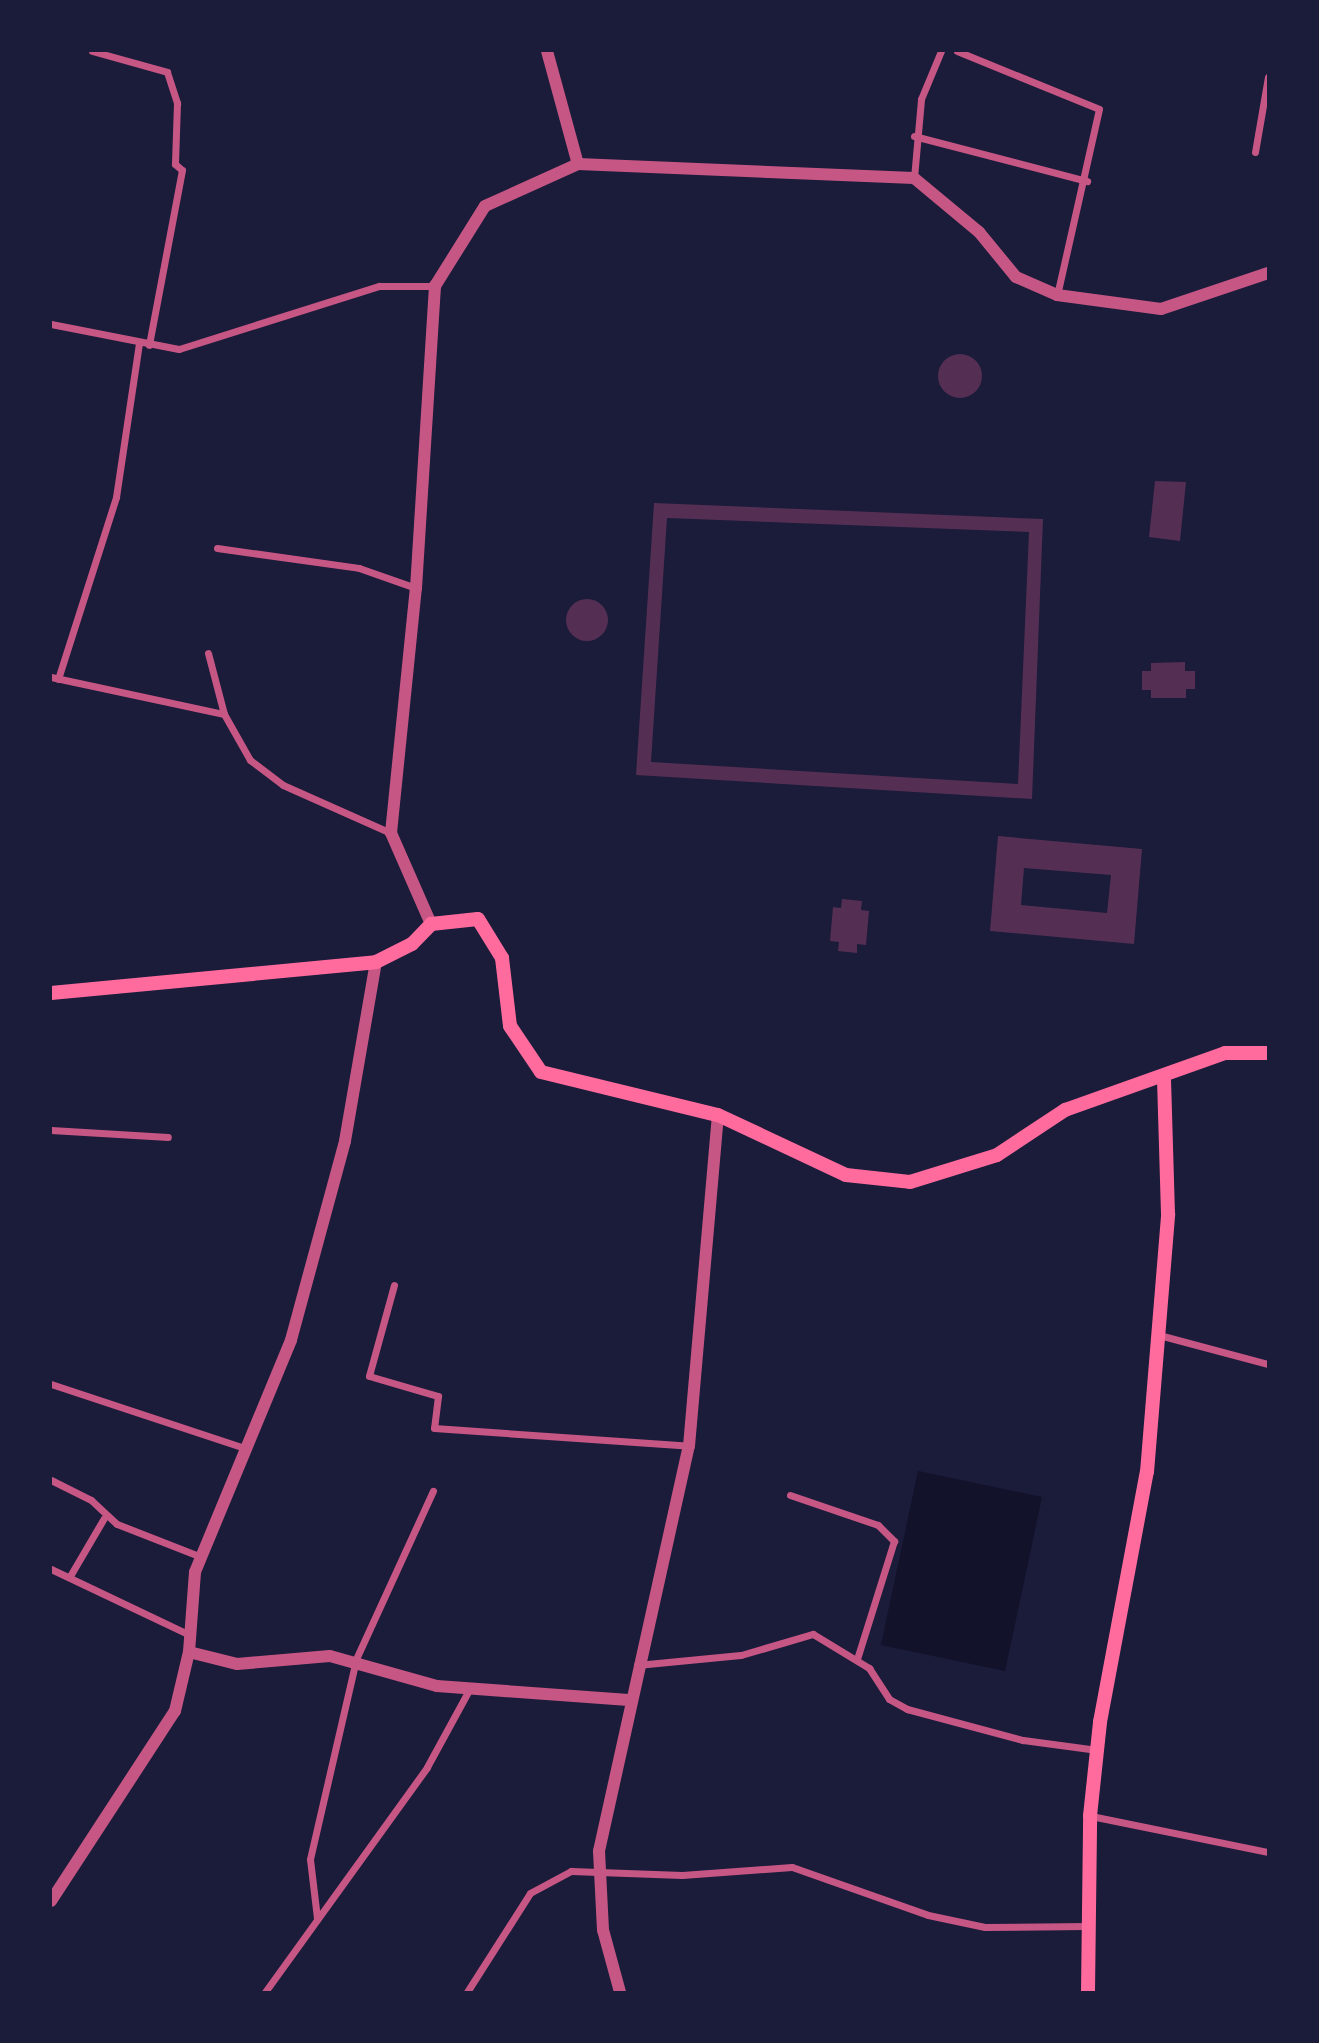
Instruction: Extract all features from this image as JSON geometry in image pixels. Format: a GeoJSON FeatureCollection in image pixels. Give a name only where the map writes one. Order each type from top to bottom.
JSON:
{"type":"FeatureCollection","features":[{"type":"Feature","properties":{"kind":"main road"},"geometry":{"type":"LineString","coordinates":[[51,993],[376,962],[412,944],[431,924],[478,919],[502,958],[510,1026],[541,1073],[718,1115],[846,1175],[910,1182],[997,1155],[1065,1110],[1164,1078],[1225,1053],[1268,1053]]}},
{"type":"Feature","properties":{"kind":"main road"},"geometry":{"type":"LineString","coordinates":[[1088,1992],[1090,1816],[1097,1750],[1147,1472],[1168,1214],[1164,1078]]}},
{"type":"Feature","properties":{"kind":"street"},"geometry":{"type":"LineString","coordinates":[[92,51],[167,72],[177,103],[175,164],[183,170],[149,345]]}},
{"type":"Feature","properties":{"kind":"street"},"geometry":{"type":"LineString","coordinates":[[547,51],[578,164]]}},
{"type":"Feature","properties":{"kind":"street"},"geometry":{"type":"LineString","coordinates":[[914,178],[914,136],[921,99],[942,51]]}},
{"type":"Feature","properties":{"kind":"street"},"geometry":{"type":"LineString","coordinates":[[957,51],[1099,108],[1087,181],[1057,295]]}},
{"type":"Feature","properties":{"kind":"street"},"geometry":{"type":"LineString","coordinates":[[1255,152],[1268,77]]}},
{"type":"Feature","properties":{"kind":"street"},"geometry":{"type":"LineString","coordinates":[[914,136],[1087,181]]}},
{"type":"Feature","properties":{"kind":"street"},"geometry":{"type":"LineString","coordinates":[[431,924],[391,833],[416,588],[435,286],[485,206],[578,164],[914,178],[979,232],[1016,277],[1057,295],[1161,309],[1268,273]]}},
{"type":"Feature","properties":{"kind":"street"},"geometry":{"type":"LineString","coordinates":[[51,324],[178,349],[211,341],[379,286],[435,286]]}},
{"type":"Feature","properties":{"kind":"street"},"geometry":{"type":"LineString","coordinates":[[139,343],[116,497],[54,678],[224,714]]}},
{"type":"Feature","properties":{"kind":"street"},"geometry":{"type":"LineString","coordinates":[[217,548],[359,568],[416,588]]}},
{"type":"Feature","properties":{"kind":"street"},"geometry":{"type":"LineString","coordinates":[[208,653],[224,714],[250,760],[283,785],[391,833]]}},
{"type":"Feature","properties":{"kind":"street"},"geometry":{"type":"LineString","coordinates":[[51,1901],[170,1720],[190,1652],[201,1557],[291,1340],[341,1154],[376,962]]}},
{"type":"Feature","properties":{"kind":"street"},"geometry":{"type":"LineString","coordinates":[[620,1992],[603,1930],[600,1870],[628,1700],[688,1446],[718,1115]]}},
{"type":"Feature","properties":{"kind":"street"},"geometry":{"type":"LineString","coordinates":[[51,1130],[168,1137]]}},
{"type":"Feature","properties":{"kind":"street"},"geometry":{"type":"LineString","coordinates":[[394,1285],[369,1376],[438,1396],[434,1428],[688,1446]]}},
{"type":"Feature","properties":{"kind":"street"},"geometry":{"type":"LineString","coordinates":[[1158,1335],[1268,1364]]}},
{"type":"Feature","properties":{"kind":"street"},"geometry":{"type":"LineString","coordinates":[[51,1384],[248,1449]]}},
{"type":"Feature","properties":{"kind":"street"},"geometry":{"type":"LineString","coordinates":[[51,1480],[91,1500],[104,1518],[201,1557]]}},
{"type":"Feature","properties":{"kind":"street"},"geometry":{"type":"LineString","coordinates":[[317,1918],[310,1859],[356,1660],[433,1491]]}},
{"type":"Feature","properties":{"kind":"street"},"geometry":{"type":"LineString","coordinates":[[790,1495],[890,1532],[893,1555],[857,1660]]}},
{"type":"Feature","properties":{"kind":"street"},"geometry":{"type":"LineString","coordinates":[[70,1576],[104,1518]]}},
{"type":"Feature","properties":{"kind":"street"},"geometry":{"type":"LineString","coordinates":[[51,1569],[190,1635]]}},
{"type":"Feature","properties":{"kind":"street"},"geometry":{"type":"LineString","coordinates":[[636,1665],[741,1655],[802,1634],[827,1638],[857,1660],[888,1699],[907,1709],[1023,1740],[1097,1750]]}},
{"type":"Feature","properties":{"kind":"street"},"geometry":{"type":"LineString","coordinates":[[190,1652],[237,1664],[356,1660],[437,1686],[628,1700]]}},
{"type":"Feature","properties":{"kind":"street"},"geometry":{"type":"LineString","coordinates":[[265,1992],[427,1767],[470,1688]]}},
{"type":"Feature","properties":{"kind":"street"},"geometry":{"type":"LineString","coordinates":[[1090,1816],[1268,1852]]}},
{"type":"Feature","properties":{"kind":"street"},"geometry":{"type":"LineString","coordinates":[[467,1992],[541,1883],[600,1870],[682,1875],[792,1867],[928,1915],[985,1927],[1088,1926]]}},
{"type":"Feature","properties":{"kind":"shaded area"},"geometry":{"type":"Polygon","coordinates":[[[918,1471],[1042,1497],[1005,1671],[881,1645],[918,1471]]]}},
{"type":"Feature","properties":{"kind":"building"},"geometry":{"type":"Polygon","coordinates":[[[960,354],[975,361],[982,376],[975,391],[960,398],[945,391],[938,376],[945,361],[960,354]]]}},
{"type":"Feature","properties":{"kind":"building"},"geometry":{"type":"Polygon","coordinates":[[[1155,481],[1186,482],[1180,541],[1149,537],[1155,481]]]}},
{"type":"Feature","properties":{"kind":"building"},"geometry":{"type":"Polygon","coordinates":[[[654,503],[1043,519],[1032,799],[636,775],[654,503]],[[667,518],[651,762],[1018,784],[1029,532],[667,518]]]}},
{"type":"Feature","properties":{"kind":"building"},"geometry":{"type":"Polygon","coordinates":[[[587,599],[602,605],[608,620],[602,635],[587,641],[572,635],[566,620],[572,605],[587,599]]]}},
{"type":"Feature","properties":{"kind":"building"},"geometry":{"type":"Polygon","coordinates":[[[1185,662],[1185,671],[1195,671],[1195,689],[1186,689],[1186,698],[1151,698],[1151,690],[1142,690],[1142,671],[1151,671],[1151,663],[1185,662]]]}},
{"type":"Feature","properties":{"kind":"building"},"geometry":{"type":"Polygon","coordinates":[[[998,836],[1142,849],[1134,944],[990,931],[998,836]],[[1024,868],[1021,905],[1107,913],[1111,875],[1024,868]]]}},
{"type":"Feature","properties":{"kind":"building"},"geometry":{"type":"Polygon","coordinates":[[[842,899],[862,901],[861,910],[869,911],[866,945],[857,944],[857,953],[838,951],[839,942],[830,941],[833,907],[841,908],[842,899]]]}}]}
